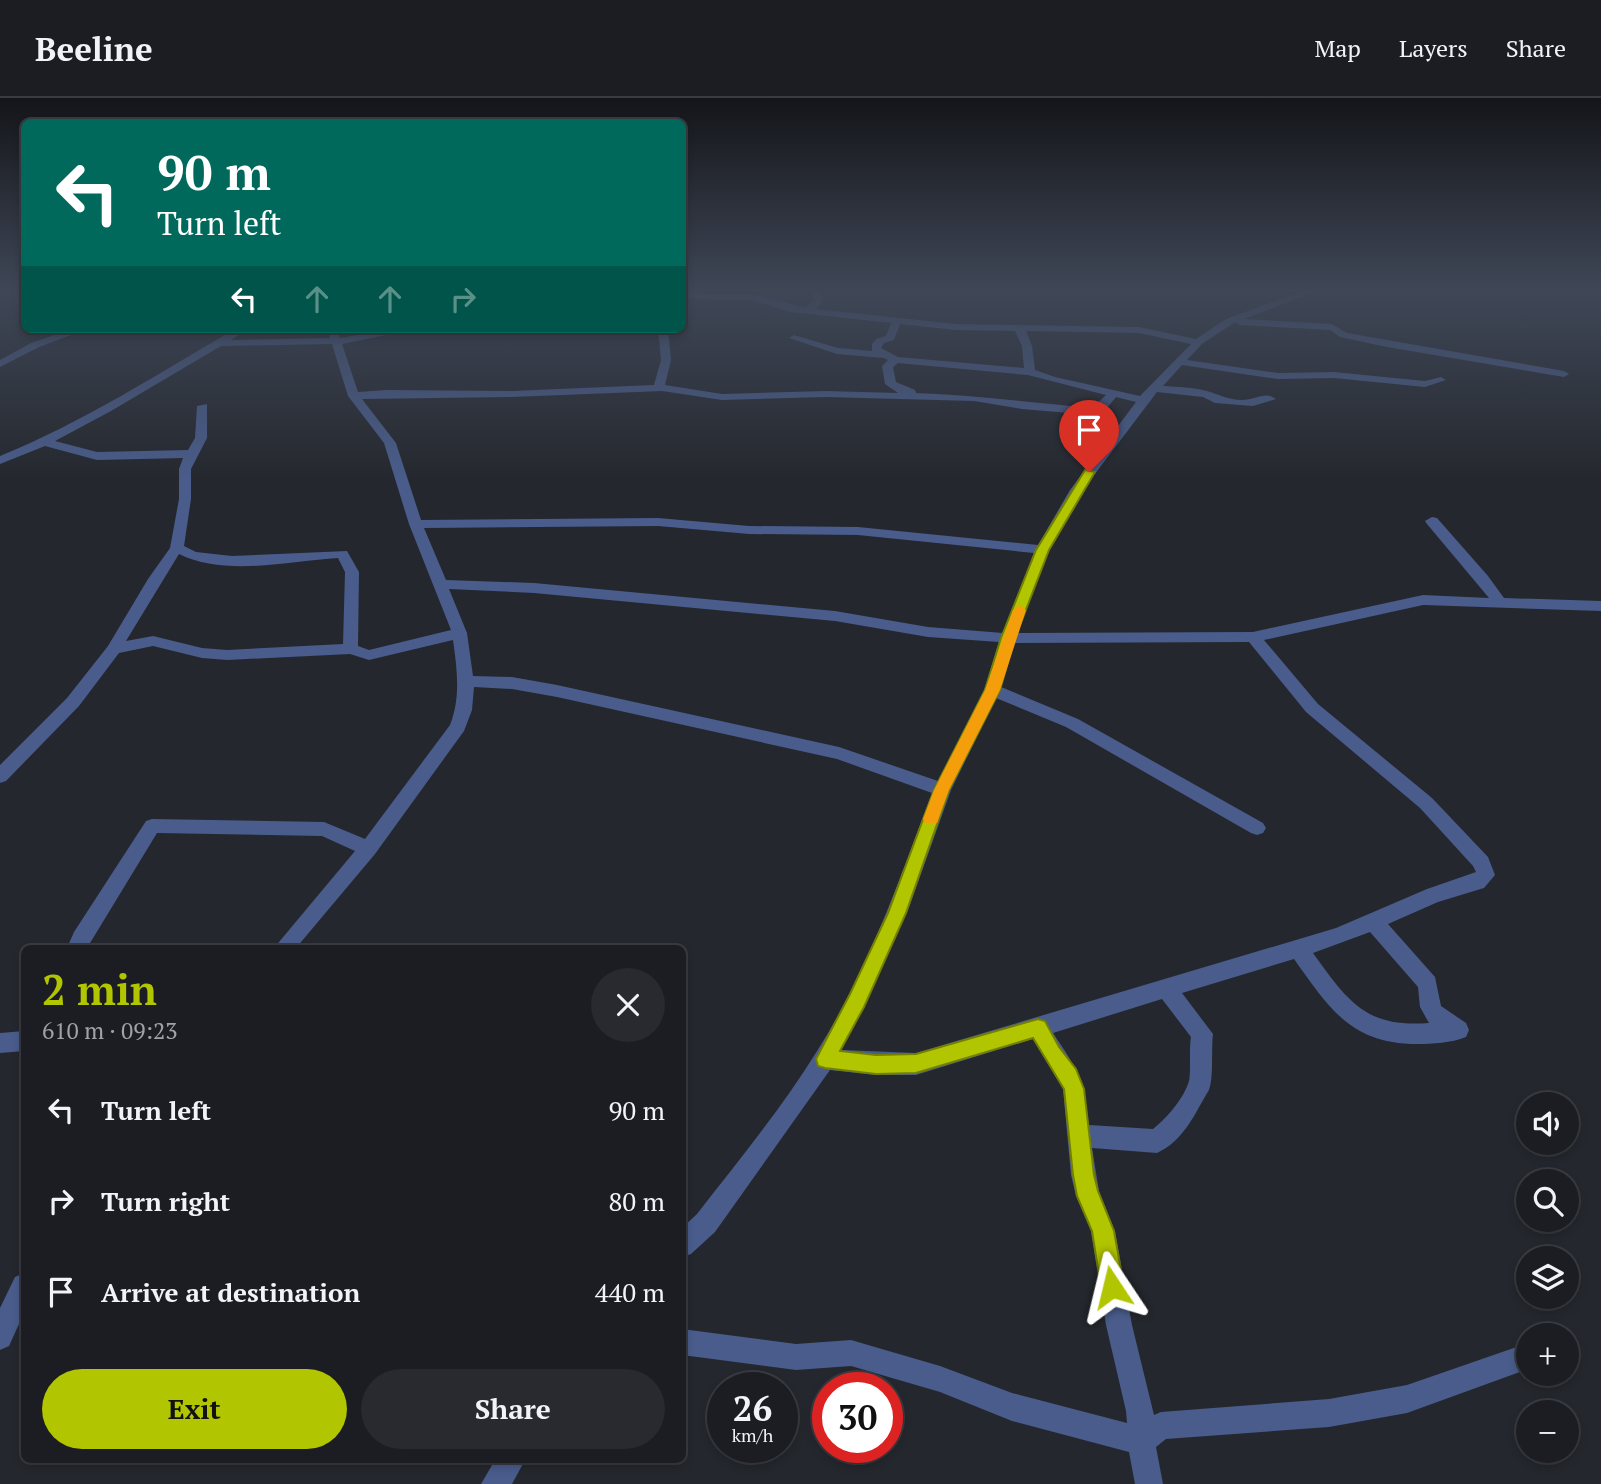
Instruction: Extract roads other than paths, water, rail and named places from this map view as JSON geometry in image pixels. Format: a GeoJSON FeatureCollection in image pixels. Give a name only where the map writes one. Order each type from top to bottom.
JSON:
{"type":"FeatureCollection","features":[{"type":"Feature","properties":{"kind":"street"},"geometry":{"type":"LineString","coordinates":[[0,364],[19,354]]}},
{"type":"Feature","properties":{"kind":"street"},"geometry":{"type":"LineString","coordinates":[[0,460],[44,442],[201,354]]}},
{"type":"Feature","properties":{"kind":"street"},"geometry":{"type":"LineString","coordinates":[[287,945],[368,849],[458,727],[464,710],[466,681],[460,633],[416,524],[390,443],[354,396],[340,354]]}},
{"type":"Feature","properties":{"kind":"street"},"geometry":{"type":"LineString","coordinates":[[659,388],[666,360],[665,354]]}},
{"type":"Feature","properties":{"kind":"street"},"geometry":{"type":"LineString","coordinates":[[857,354],[1030,372],[1052,380],[1114,392],[1206,394],[1216,400],[1253,403],[1259,398],[1270,399]]}},
{"type":"Feature","properties":{"kind":"street"},"geometry":{"type":"LineString","coordinates":[[883,354],[890,358]]}},
{"type":"Feature","properties":{"kind":"street"},"geometry":{"type":"LineString","coordinates":[[1028,354],[1030,372]]}},
{"type":"Feature","properties":{"kind":"street"},"geometry":{"type":"LineString","coordinates":[[686,1241],[706,1223],[825,1059],[857,1000],[897,913],[942,790],[992,690],[1008,638],[1042,550],[1076,490],[1148,394],[1187,354]]}},
{"type":"Feature","properties":{"kind":"street"},"geometry":{"type":"LineString","coordinates":[[1448,354],[1564,374]]}},
{"type":"Feature","properties":{"kind":"street"},"geometry":{"type":"LineString","coordinates":[[890,358],[886,374],[891,384],[903,391],[1094,412],[1103,407],[1114,392]]}},
{"type":"Feature","properties":{"kind":"street"},"geometry":{"type":"LineString","coordinates":[[1180,362],[1278,376],[1334,375],[1425,384],[1441,380]]}},
{"type":"Feature","properties":{"kind":"street"},"geometry":{"type":"LineString","coordinates":[[354,396],[386,393],[525,394],[659,388],[722,397],[826,394],[974,398]]}},
{"type":"Feature","properties":{"kind":"street"},"geometry":{"type":"LineString","coordinates":[[182,552],[185,469],[191,454],[199,448],[203,439],[203,406]]}},
{"type":"Feature","properties":{"kind":"street"},"geometry":{"type":"LineString","coordinates":[[44,442],[97,456],[191,454]]}},
{"type":"Feature","properties":{"kind":"street"},"geometry":{"type":"LineString","coordinates":[[1432,521],[1483,579],[1499,602]]}},
{"type":"Feature","properties":{"kind":"street"},"geometry":{"type":"LineString","coordinates":[[416,524],[659,522],[749,530],[858,531],[1042,550]]}},
{"type":"Feature","properties":{"kind":"street"},"geometry":{"type":"LineString","coordinates":[[0,776],[73,702],[114,649],[166,562],[182,552],[236,561],[342,554],[352,572],[349,634],[351,649]]}},
{"type":"Feature","properties":{"kind":"street"},"geometry":{"type":"LineString","coordinates":[[440,584],[534,589],[835,616],[928,632],[1008,638],[1253,637],[1286,632],[1402,602],[1423,600],[1601,606]]}},
{"type":"Feature","properties":{"kind":"street"},"geometry":{"type":"LineString","coordinates":[[114,649],[153,641],[202,653],[227,655],[351,649],[369,654],[460,633]]}},
{"type":"Feature","properties":{"kind":"street"},"geometry":{"type":"LineString","coordinates":[[825,1059],[876,1064],[916,1063],[1339,936],[1434,895],[1476,882],[1486,875],[1480,862],[1426,803],[1312,708],[1253,637]]}},
{"type":"Feature","properties":{"kind":"street"},"geometry":{"type":"LineString","coordinates":[[466,681],[512,683],[557,691],[706,726],[839,753],[942,790]]}},
{"type":"Feature","properties":{"kind":"street"},"geometry":{"type":"LineString","coordinates":[[992,690],[1072,723],[1258,828]]}},
{"type":"Feature","properties":{"kind":"street"},"geometry":{"type":"LineString","coordinates":[[79,945],[152,826],[324,830],[368,849]]}},
{"type":"Feature","properties":{"kind":"street"},"geometry":{"type":"LineString","coordinates":[[1298,948],[1346,1013],[1373,1030],[1399,1034],[1458,1030],[1433,1014],[1427,1000],[1428,984],[1373,921]]}},
{"type":"Feature","properties":{"kind":"street"},"geometry":{"type":"LineString","coordinates":[[1078,1136],[1157,1141],[1174,1127],[1201,1083],[1199,1057],[1202,1034],[1165,987]]}},
{"type":"Feature","properties":{"kind":"street"},"geometry":{"type":"LineString","coordinates":[[1038,1028],[1052,1054],[1069,1076],[1074,1089],[1078,1136],[1088,1196],[1103,1231],[1119,1325],[1140,1410],[1141,1441],[1149,1484]]}},
{"type":"Feature","properties":{"kind":"street"},"geometry":{"type":"LineString","coordinates":[[0,1043],[21,1041]]}},
{"type":"Feature","properties":{"kind":"street"},"geometry":{"type":"LineString","coordinates":[[0,1338],[21,1292]]}},
{"type":"Feature","properties":{"kind":"street"},"geometry":{"type":"LineString","coordinates":[[686,1343],[796,1357],[851,1353],[940,1379],[1012,1407],[1141,1441]]}},
{"type":"Feature","properties":{"kind":"street"},"geometry":{"type":"LineString","coordinates":[[1141,1441],[1161,1426],[1329,1413],[1407,1399],[1516,1360]]}},
{"type":"Feature","properties":{"kind":"street"},"geometry":{"type":"LineString","coordinates":[[495,1484],[509,1463]]}}]}
